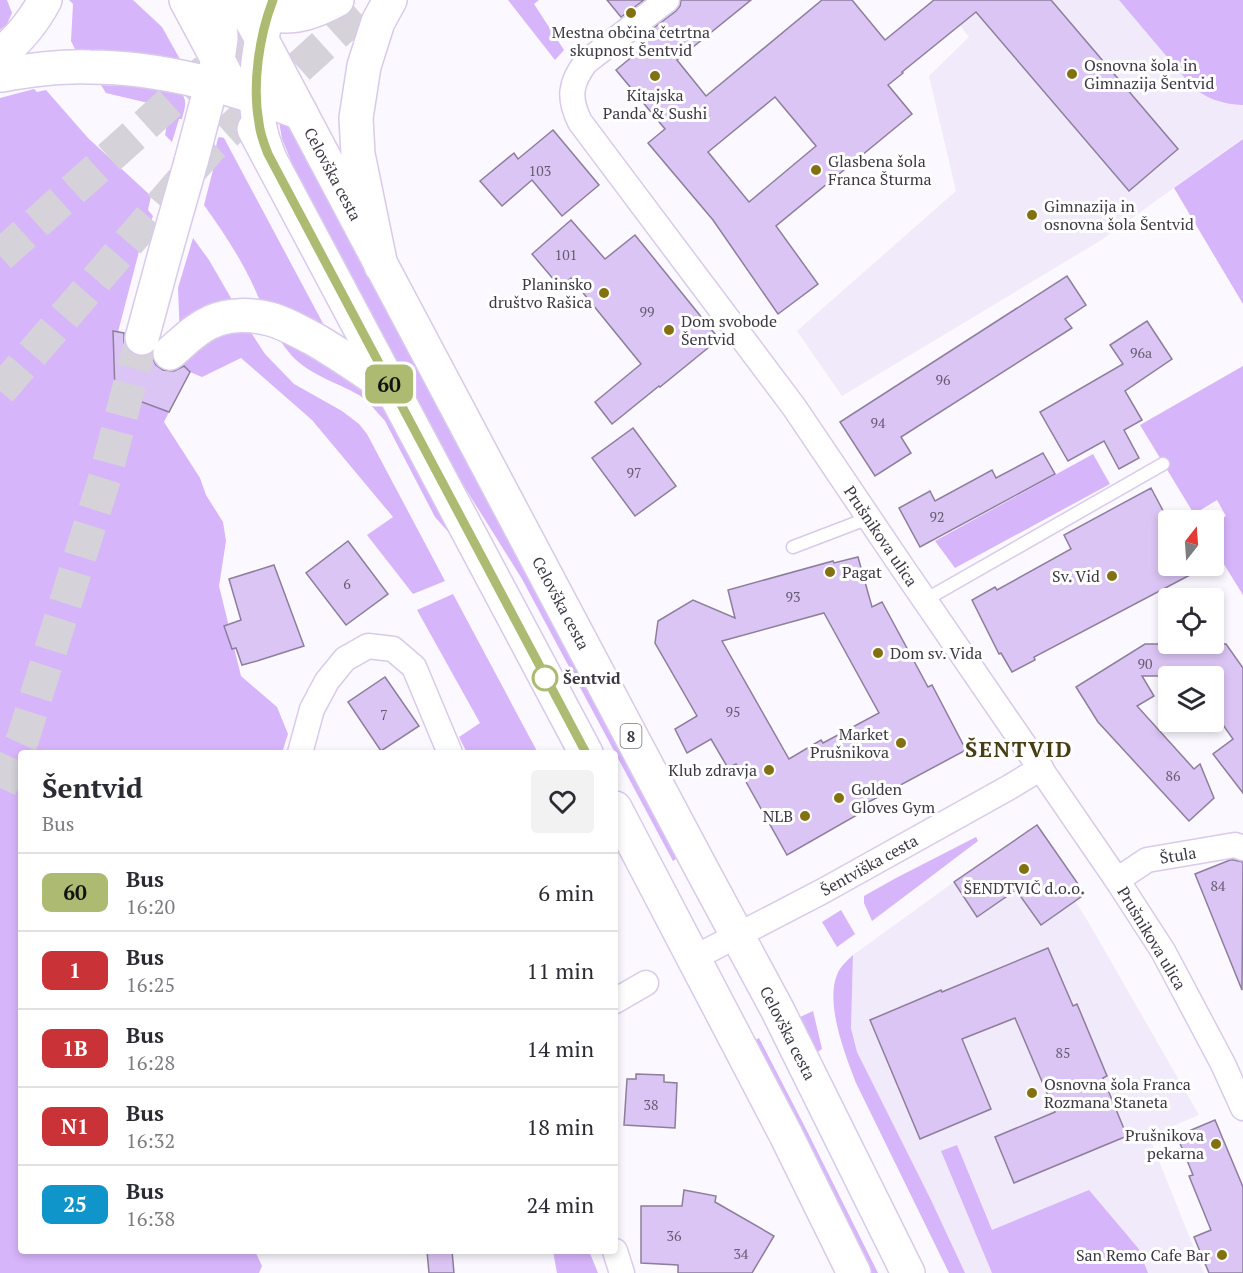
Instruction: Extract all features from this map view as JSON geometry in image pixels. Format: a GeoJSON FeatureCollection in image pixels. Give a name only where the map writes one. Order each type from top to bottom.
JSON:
{"type":"FeatureCollection","features":[{"type":"Feature","properties":{"kind":"main road"},"geometry":{"type":"LineString","coordinates":[[45,0],[8,63],[127,69],[230,83],[301,113]]}},
{"type":"Feature","properties":{"kind":"main road"},"geometry":{"type":"LineString","coordinates":[[229,8],[287,17],[320,9],[337,0]]}},
{"type":"Feature","properties":{"kind":"main road"},"geometry":{"type":"LineString","coordinates":[[381,266],[358,154],[356,118],[364,66],[378,22],[390,0]]}},
{"type":"Feature","properties":{"kind":"main road"},"geometry":{"type":"LineString","coordinates":[[229,8],[258,69],[230,83],[191,162],[167,246],[156,346],[196,331],[211,322],[229,317],[267,318],[282,323],[340,354],[393,392]]}},
{"type":"Feature","properties":{"kind":"main road"},"geometry":{"type":"LineString","coordinates":[[229,8],[221,33],[230,83],[258,123],[268,154],[584,750]]}},
{"type":"Feature","properties":{"kind":"main road","name":"Celovška cesta"},"geometry":{"type":"LineString","coordinates":[[229,8],[301,113],[777,1009],[908,1273]]}},
{"type":"Feature","properties":{"kind":"main road"},"geometry":{"type":"LineString","coordinates":[[618,814],[811,1185],[854,1273]]}},
{"type":"Feature","properties":{"kind":"street","name":"Prušnikova ulica"},"geometry":{"type":"LineString","coordinates":[[667,0],[586,62],[575,79],[572,94],[574,110],[580,122],[794,406],[1117,880],[1163,951],[1223,1064],[1243,1108]]}},
{"type":"Feature","properties":{"kind":"street"},"geometry":{"type":"LineString","coordinates":[[301,750],[312,709],[327,681],[345,659],[368,646],[393,649],[414,667],[449,750]]}},
{"type":"Feature","properties":{"kind":"street","name":"Šentviška cesta"},"geometry":{"type":"LineString","coordinates":[[694,958],[823,891],[1041,768]]}},
{"type":"Feature","properties":{"kind":"street","name":"Štula"},"geometry":{"type":"LineString","coordinates":[[1117,880],[1147,860],[1240,844]]}},
{"type":"Feature","properties":{"kind":"street"},"geometry":{"type":"LineString","coordinates":[[618,999],[646,983]]}},
{"type":"Feature","properties":{"kind":"street"},"geometry":{"type":"LineString","coordinates":[[616,1254],[622,1273]]}},
{"type":"Feature","properties":{"kind":"lane"},"geometry":{"type":"LineString","coordinates":[[925,600],[1163,464]]}},
{"type":"Feature","properties":{"kind":"lane"},"geometry":{"type":"LineString","coordinates":[[793,547],[869,518]]}},
{"type":"Feature","properties":{"kind":"shaded area"},"geometry":{"type":"Polygon","coordinates":[[[0,0],[7,0],[12,13],[7,24],[0,30],[0,0]]]}},
{"type":"Feature","properties":{"kind":"shaded area"},"geometry":{"type":"Polygon","coordinates":[[[69,0],[133,0],[162,27],[181,61],[139,53],[75,49],[71,41],[73,4],[69,0]]]}},
{"type":"Feature","properties":{"kind":"shaded area"},"geometry":{"type":"Polygon","coordinates":[[[508,0],[539,0],[534,4],[564,50],[555,60],[508,0]]]}},
{"type":"Feature","properties":{"kind":"shaded area","name":"Gimnazija in osnovna šola Šentvid"},"geometry":{"type":"Polygon","coordinates":[[[940,0],[1243,0],[1243,138],[1103,239],[842,396],[797,331],[956,191],[929,76],[969,37],[940,0]]]}},
{"type":"Feature","properties":{"kind":"shaded area"},"geometry":{"type":"Polygon","coordinates":[[[1119,0],[1243,0],[1243,105],[1214,100],[1190,84],[1119,0]]]}},
{"type":"Feature","properties":{"kind":"shaded area"},"geometry":{"type":"Polygon","coordinates":[[[101,85],[141,87],[142,85],[182,94],[185,103],[182,119],[179,119],[172,142],[165,135],[168,114],[161,106],[106,93],[101,85]]]}},
{"type":"Feature","properties":{"kind":"shaded area"},"geometry":{"type":"Polygon","coordinates":[[[34,89],[37,92],[46,90],[88,138],[151,196],[148,210],[153,216],[151,222],[147,221],[118,332],[113,331],[115,392],[169,412],[164,422],[200,478],[206,495],[223,522],[226,541],[219,586],[241,676],[277,707],[288,734],[283,750],[18,750],[18,1254],[256,1254],[262,1266],[259,1273],[0,1273],[0,98],[34,89]]]}},
{"type":"Feature","properties":{"kind":"shaded area"},"geometry":{"type":"Polygon","coordinates":[[[277,110],[281,110],[677,858],[673,861],[618,758],[618,750],[614,750],[522,579],[435,436],[299,180],[282,139],[277,110]]]}},
{"type":"Feature","properties":{"kind":"shaded area"},"geometry":{"type":"Polygon","coordinates":[[[220,137],[224,138],[326,329],[383,407],[451,535],[435,517],[385,421],[359,395],[299,363],[278,337],[241,262],[204,205],[220,137]]]}},
{"type":"Feature","properties":{"kind":"shaded area"},"geometry":{"type":"Polygon","coordinates":[[[1243,139],[1243,304],[1174,188],[1243,139]]]}},
{"type":"Feature","properties":{"kind":"shaded area"},"geometry":{"type":"Polygon","coordinates":[[[193,238],[209,260],[265,354],[294,384],[342,411],[359,424],[367,434],[445,581],[413,594],[367,535],[393,517],[312,420],[241,358],[202,377],[190,372],[181,363],[178,288],[193,238]]]}},
{"type":"Feature","properties":{"kind":"shaded area"},"geometry":{"type":"Polygon","coordinates":[[[1243,366],[1243,595],[1224,564],[1224,517],[1226,516],[1224,510],[1217,500],[1201,510],[1192,510],[1140,425],[1243,366]]]}},
{"type":"Feature","properties":{"kind":"shaded area"},"geometry":{"type":"Polygon","coordinates":[[[1093,454],[1110,484],[955,568],[935,541],[1093,454]]]}},
{"type":"Feature","properties":{"kind":"shaded area"},"geometry":{"type":"Polygon","coordinates":[[[453,594],[536,750],[466,750],[459,737],[480,723],[417,610],[453,594]]]}},
{"type":"Feature","properties":{"kind":"shaded area"},"geometry":{"type":"Polygon","coordinates":[[[976,837],[978,841],[872,921],[864,903],[864,896],[976,837]]]}},
{"type":"Feature","properties":{"kind":"shaded area","name":"Osnovna šola Franca Rozmana Staneta"},"geometry":{"type":"Polygon","coordinates":[[[954,882],[977,916],[1016,890],[1036,918],[1043,913],[1048,920],[1075,901],[1199,1115],[1149,1136],[1204,1273],[964,1273],[931,1200],[865,1071],[851,1028],[853,955],[954,882]]]}},
{"type":"Feature","properties":{"kind":"shaded area"},"geometry":{"type":"Polygon","coordinates":[[[841,910],[855,934],[837,947],[822,922],[841,910]]]}},
{"type":"Feature","properties":{"kind":"shaded area"},"geometry":{"type":"Polygon","coordinates":[[[853,955],[851,1028],[857,1052],[965,1273],[949,1273],[856,1083],[846,1057],[837,1026],[833,995],[840,969],[853,955]]]}},
{"type":"Feature","properties":{"kind":"shaded area"},"geometry":{"type":"Polygon","coordinates":[[[813,1011],[822,1049],[816,1053],[798,1018],[813,1011]]]}},
{"type":"Feature","properties":{"kind":"shaded area"},"geometry":{"type":"Polygon","coordinates":[[[759,1038],[878,1273],[872,1273],[755,1040],[759,1038]]]}},
{"type":"Feature","properties":{"kind":"shaded area"},"geometry":{"type":"Polygon","coordinates":[[[957,1145],[992,1230],[1089,1190],[1138,1248],[1148,1273],[992,1273],[941,1151],[957,1145]]]}},
{"type":"Feature","properties":{"kind":"shaded area"},"geometry":{"type":"Polygon","coordinates":[[[554,1254],[590,1254],[598,1273],[557,1273],[554,1254]]]}},
{"type":"Feature","properties":{"kind":"building"},"geometry":{"type":"Polygon","coordinates":[[[607,0],[644,0],[621,17],[607,0]]]}},
{"type":"Feature","properties":{"kind":"building"},"geometry":{"type":"Polygon","coordinates":[[[681,0],[751,0],[677,60],[706,96],[822,0],[852,0],[885,40],[934,0],[1051,0],[1178,149],[1129,191],[976,12],[888,85],[912,114],[776,226],[818,284],[778,314],[713,220],[648,143],[665,129],[616,70],[645,46],[639,39],[680,6],[681,0]],[[775,97],[708,152],[749,202],[816,146],[775,97]]]}},
{"type":"Feature","properties":{"kind":"building"},"geometry":{"type":"Polygon","coordinates":[[[553,130],[599,185],[562,216],[532,180],[502,206],[480,181],[514,153],[518,159],[553,130]]]}},
{"type":"Feature","properties":{"kind":"building"},"geometry":{"type":"Polygon","coordinates":[[[571,220],[605,259],[635,235],[719,339],[612,424],[595,402],[641,364],[571,278],[560,287],[532,254],[571,220]]]}},
{"type":"Feature","properties":{"kind":"building"},"geometry":{"type":"Polygon","coordinates":[[[1067,276],[1086,305],[1065,319],[1072,328],[901,437],[911,453],[875,476],[840,422],[1067,276]]]}},
{"type":"Feature","properties":{"kind":"building"},"geometry":{"type":"Polygon","coordinates":[[[1147,321],[1172,359],[1125,391],[1142,420],[1124,430],[1139,458],[1119,469],[1104,441],[1068,461],[1040,412],[1123,364],[1110,345],[1147,321]]]}},
{"type":"Feature","properties":{"kind":"building"},"geometry":{"type":"Polygon","coordinates":[[[113,331],[124,333],[124,343],[129,352],[138,356],[152,353],[156,365],[163,370],[174,371],[184,366],[190,372],[169,412],[115,392],[113,331]]]}},
{"type":"Feature","properties":{"kind":"building"},"geometry":{"type":"Polygon","coordinates":[[[633,428],[676,486],[635,516],[592,458],[633,428]]]}},
{"type":"Feature","properties":{"kind":"building"},"geometry":{"type":"Polygon","coordinates":[[[1043,453],[1055,474],[920,547],[899,508],[930,491],[935,501],[992,470],[996,478],[1043,453]]]}},
{"type":"Feature","properties":{"kind":"building","name":"Sv. Vid"},"geometry":{"type":"Polygon","coordinates":[[[1151,488],[1163,510],[1158,510],[1158,576],[1188,576],[1165,588],[1158,588],[1158,592],[1034,657],[1035,660],[1012,672],[1001,653],[999,654],[972,600],[995,587],[997,590],[1071,549],[1064,535],[1151,488]]]}},
{"type":"Feature","properties":{"kind":"building"},"geometry":{"type":"Polygon","coordinates":[[[348,541],[388,594],[346,625],[306,573],[348,541]]]}},
{"type":"Feature","properties":{"kind":"building"},"geometry":{"type":"Polygon","coordinates":[[[858,557],[872,607],[882,602],[928,687],[932,685],[966,750],[861,806],[864,811],[787,855],[736,764],[728,768],[711,739],[687,753],[675,729],[697,716],[655,643],[658,621],[693,600],[735,618],[728,590],[833,561],[834,563],[858,557]],[[824,613],[722,641],[789,759],[821,740],[823,743],[879,713],[824,613]]]}},
{"type":"Feature","properties":{"kind":"building"},"geometry":{"type":"Polygon","coordinates":[[[274,565],[304,646],[242,665],[236,648],[232,649],[224,626],[241,620],[229,579],[274,565]]]}},
{"type":"Feature","properties":{"kind":"building"},"geometry":{"type":"Polygon","coordinates":[[[1145,644],[1158,644],[1158,654],[1224,654],[1224,644],[1226,644],[1243,668],[1243,793],[1213,754],[1233,739],[1224,726],[1224,666],[1158,666],[1158,676],[1142,676],[1154,696],[1137,706],[1158,732],[1161,732],[1194,769],[1200,764],[1214,798],[1189,821],[1098,722],[1076,687],[1145,644]]]}},
{"type":"Feature","properties":{"kind":"building"},"geometry":{"type":"Polygon","coordinates":[[[385,677],[419,726],[380,750],[348,702],[385,677]]]}},
{"type":"Feature","properties":{"kind":"building"},"geometry":{"type":"Polygon","coordinates":[[[1037,825],[1085,894],[1041,925],[1016,890],[977,917],[954,882],[1037,825]]]}},
{"type":"Feature","properties":{"kind":"building"},"geometry":{"type":"Polygon","coordinates":[[[1230,860],[1243,862],[1242,990],[1195,874],[1230,860]]]}},
{"type":"Feature","properties":{"kind":"building"},"geometry":{"type":"Polygon","coordinates":[[[1048,948],[1073,1006],[1077,1004],[1107,1076],[1103,1078],[1127,1136],[1014,1183],[995,1137],[1055,1112],[1015,1018],[962,1039],[991,1109],[920,1139],[870,1020],[1048,948]]]}},
{"type":"Feature","properties":{"kind":"building"},"geometry":{"type":"Polygon","coordinates":[[[636,1074],[664,1075],[664,1082],[677,1083],[675,1128],[624,1125],[627,1079],[636,1079],[636,1074]]]}},
{"type":"Feature","properties":{"kind":"building"},"geometry":{"type":"Polygon","coordinates":[[[1215,1120],[1243,1187],[1243,1273],[1209,1273],[1194,1237],[1211,1230],[1189,1176],[1193,1175],[1177,1136],[1215,1120]]]}},
{"type":"Feature","properties":{"kind":"building"},"geometry":{"type":"Polygon","coordinates":[[[684,1190],[716,1196],[715,1202],[774,1236],[752,1273],[678,1273],[678,1265],[641,1263],[641,1206],[682,1206],[684,1190]]]}},
{"type":"Feature","properties":{"kind":"building"},"geometry":{"type":"Polygon","coordinates":[[[427,1254],[452,1254],[454,1273],[429,1273],[427,1254]]]}},
{"type":"Feature","properties":{"kind":"tunnel"},"geometry":{"type":"LineString","coordinates":[[0,391],[211,147],[373,0]]}},
{"type":"Feature","properties":{"kind":"tunnel"},"geometry":{"type":"LineString","coordinates":[[0,256],[276,7]]}},
{"type":"Feature","properties":{"kind":"tunnel"},"geometry":{"type":"LineString","coordinates":[[0,788],[23,738],[105,477],[142,338]]}},
{"type":"Feature","properties":{"kind":"bus line","name":"60"},"geometry":{"type":"LineString","coordinates":[[273,0],[262,39],[257,87],[258,123],[268,154],[584,750]]}},
{"type":"Feature","properties":{"kind":"place","name":"Mestna občina četrtna skupnost Šentvid"},"geometry":{"type":"Point","coordinates":[631,13]}},
{"type":"Feature","properties":{"kind":"place","name":"Osnovna šola in Gimnazija Šentvid"},"geometry":{"type":"Point","coordinates":[1072,74]}},
{"type":"Feature","properties":{"kind":"place","name":"Kitajska Panda & Sushi"},"geometry":{"type":"Point","coordinates":[655,76]}},
{"type":"Feature","properties":{"kind":"place","name":"Glasbena šola Franca Šturma"},"geometry":{"type":"Point","coordinates":[816,170]}},
{"type":"Feature","properties":{"kind":"place","name":"Gimnazija in osnovna šola Šentvid"},"geometry":{"type":"Point","coordinates":[1032,215]}},
{"type":"Feature","properties":{"kind":"place","name":"Planinsko društvo Rašica"},"geometry":{"type":"Point","coordinates":[604,293]}},
{"type":"Feature","properties":{"kind":"place","name":"Dom svobode Šentvid"},"geometry":{"type":"Point","coordinates":[669,330]}},
{"type":"Feature","properties":{"kind":"place","name":"Pagat"},"geometry":{"type":"Point","coordinates":[830,572]}},
{"type":"Feature","properties":{"kind":"place","name":"Sv. Vid"},"geometry":{"type":"Point","coordinates":[1112,576]}},
{"type":"Feature","properties":{"kind":"place","name":"Dom sv. Vida"},"geometry":{"type":"Point","coordinates":[878,653]}},
{"type":"Feature","properties":{"kind":"place","name":"Šentvid"},"geometry":{"type":"Point","coordinates":[545,678]}},
{"type":"Feature","properties":{"kind":"place","name":"Market Prušnikova"},"geometry":{"type":"Point","coordinates":[901,743]}},
{"type":"Feature","properties":{"kind":"place","name":"Klub zdravja"},"geometry":{"type":"Point","coordinates":[769,770]}},
{"type":"Feature","properties":{"kind":"place","name":"Golden Gloves Gym"},"geometry":{"type":"Point","coordinates":[839,798]}},
{"type":"Feature","properties":{"kind":"place","name":"NLB"},"geometry":{"type":"Point","coordinates":[805,816]}},
{"type":"Feature","properties":{"kind":"place","name":"ŠENDTVIČ d.o.o."},"geometry":{"type":"Point","coordinates":[1024,869]}},
{"type":"Feature","properties":{"kind":"place","name":"Osnovna šola Franca Rozmana Staneta"},"geometry":{"type":"Point","coordinates":[1032,1093]}},
{"type":"Feature","properties":{"kind":"place","name":"Prušnikova pekarna"},"geometry":{"type":"Point","coordinates":[1216,1144]}},
{"type":"Feature","properties":{"kind":"place","name":"San Remo Cafe Bar"},"geometry":{"type":"Point","coordinates":[1222,1255]}},
{"type":"Feature","properties":{"kind":"district","name":"ŠENTVID"},"geometry":{"type":"Point","coordinates":[1019,748]}}]}
